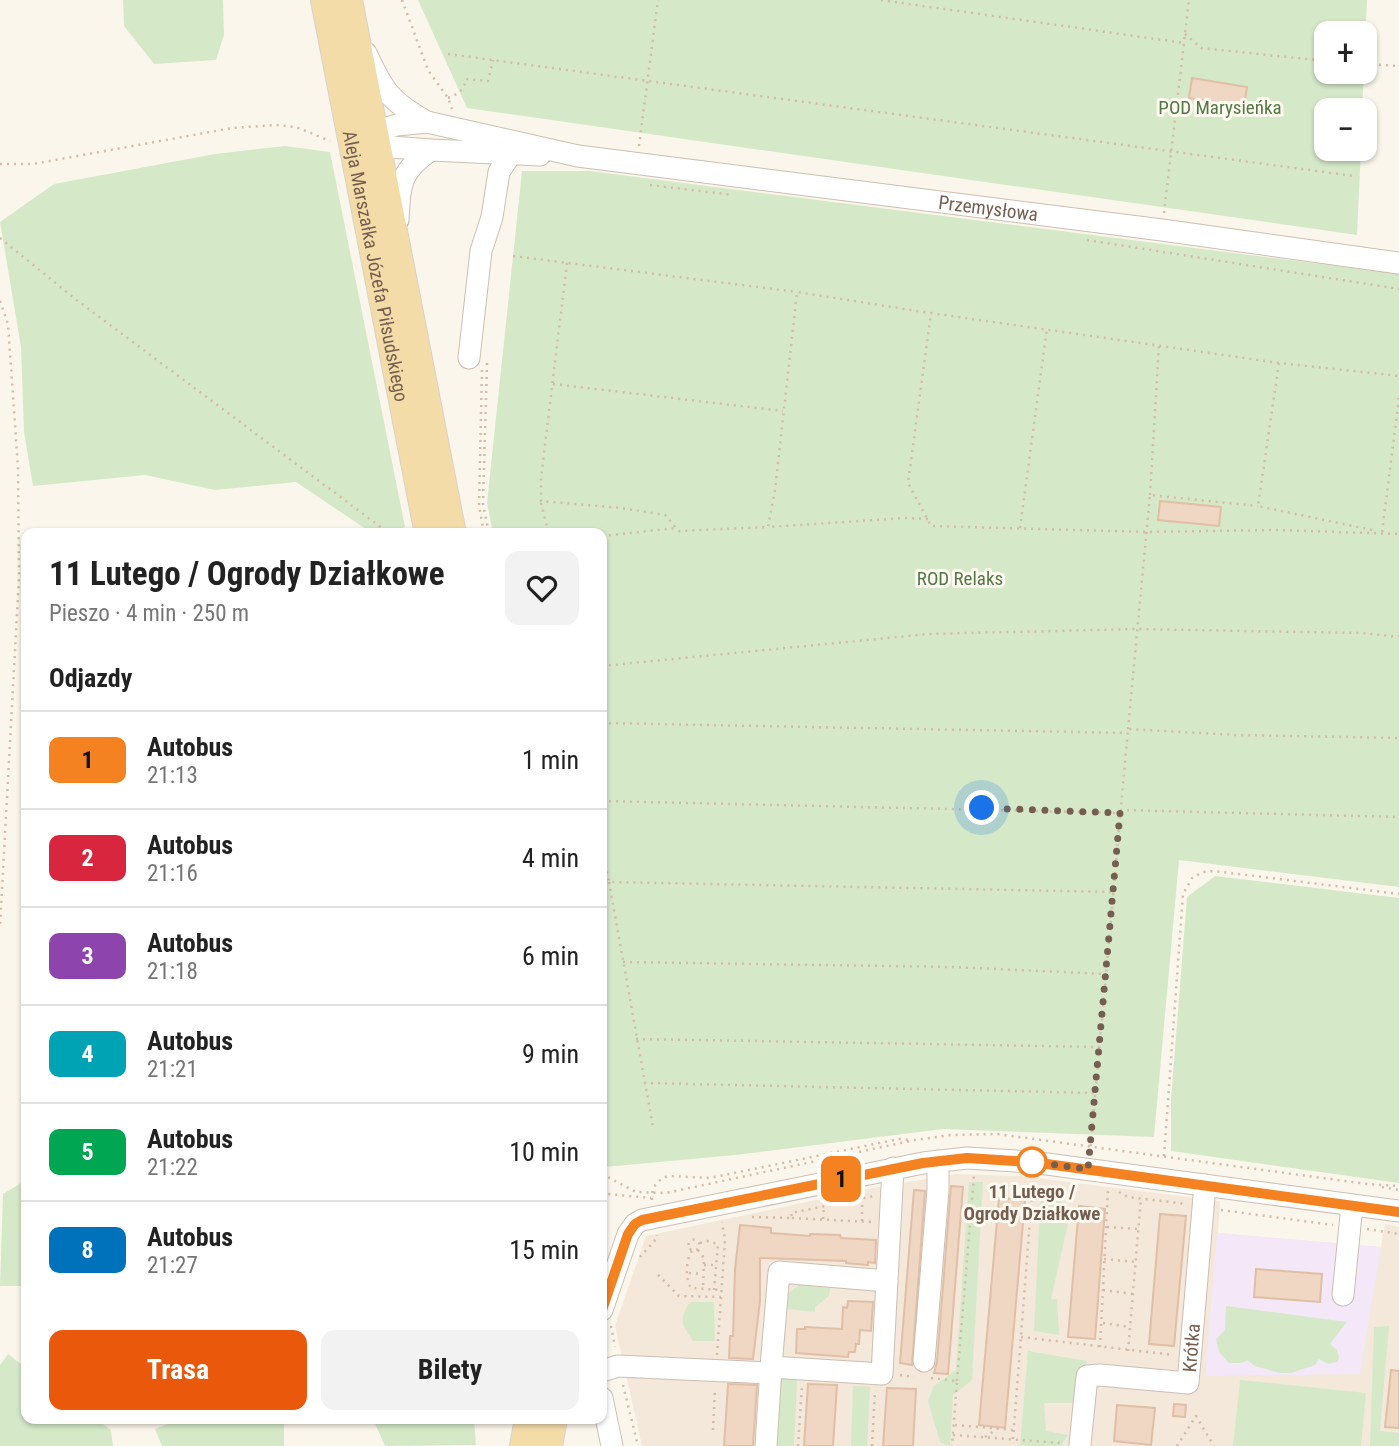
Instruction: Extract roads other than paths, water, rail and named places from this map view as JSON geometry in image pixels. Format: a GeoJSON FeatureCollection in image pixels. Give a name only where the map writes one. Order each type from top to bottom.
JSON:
{"type":"FeatureCollection","features":[{"type":"Feature","properties":{"kind":"main road","name":"Aleja Marszałka Józefa Piłsudskiego"},"geometry":{"type":"LineString","coordinates":[[324,0],[368,139],[397,245],[452,528]]}},
{"type":"Feature","properties":{"kind":"main road","name":"Aleja Marszałka Józefa Piłsudskiego"},"geometry":{"type":"LineString","coordinates":[[349,0],[356,31],[368,139],[427,528]]}},
{"type":"Feature","properties":{"kind":"main road"},"geometry":{"type":"LineString","coordinates":[[523,1446],[527,1424]]}},
{"type":"Feature","properties":{"kind":"main road"},"geometry":{"type":"LineString","coordinates":[[549,1446],[553,1424]]}},
{"type":"Feature","properties":{"kind":"street"},"geometry":{"type":"LineString","coordinates":[[356,31],[387,94],[403,109],[427,122]]}},
{"type":"Feature","properties":{"kind":"street","name":"Przemysłowa"},"geometry":{"type":"LineString","coordinates":[[368,139],[397,125],[427,122],[512,148]]}},
{"type":"Feature","properties":{"kind":"street","name":"Przemysłowa"},"geometry":{"type":"LineString","coordinates":[[368,139],[431,150],[512,148],[637,163],[1399,263]]}},
{"type":"Feature","properties":{"kind":"street"},"geometry":{"type":"LineString","coordinates":[[478,359],[481,251],[492,217],[499,172],[512,148]]}},
{"type":"Feature","properties":{"kind":"street"},"geometry":{"type":"LineString","coordinates":[[397,245],[400,192],[404,178],[409,167],[431,150]]}},
{"type":"Feature","properties":{"kind":"street"},"geometry":{"type":"LineString","coordinates":[[607,1312],[628,1234],[649,1217],[893,1175],[938,1161],[996,1158],[1399,1212]]}},
{"type":"Feature","properties":{"kind":"street"},"geometry":{"type":"LineString","coordinates":[[924,1361],[938,1161]]}},
{"type":"Feature","properties":{"kind":"street"},"geometry":{"type":"LineString","coordinates":[[610,1369],[803,1369],[879,1373],[893,1175]]}},
{"type":"Feature","properties":{"kind":"street","name":"Krótka"},"geometry":{"type":"LineString","coordinates":[[1080,1444],[1087,1376],[1188,1383],[1205,1185]]}},
{"type":"Feature","properties":{"kind":"street"},"geometry":{"type":"LineString","coordinates":[[1343,1295],[1352,1205]]}},
{"type":"Feature","properties":{"kind":"street"},"geometry":{"type":"LineString","coordinates":[[766,1446],[779,1272],[887,1281]]}},
{"type":"Feature","properties":{"kind":"street"},"geometry":{"type":"LineString","coordinates":[[607,1422],[612,1446]]}},
{"type":"Feature","properties":{"kind":"place","name":"11 Lutego / Ogrody Działkowe"},"geometry":{"type":"Point","coordinates":[1032,1162]}},
{"type":"Feature","properties":{"kind":"park label","name":"POD Marysieńka"},"geometry":{"type":"Point","coordinates":[1220,107]}},
{"type":"Feature","properties":{"kind":"park label","name":"ROD Relaks"},"geometry":{"type":"Point","coordinates":[960,578]}}]}
